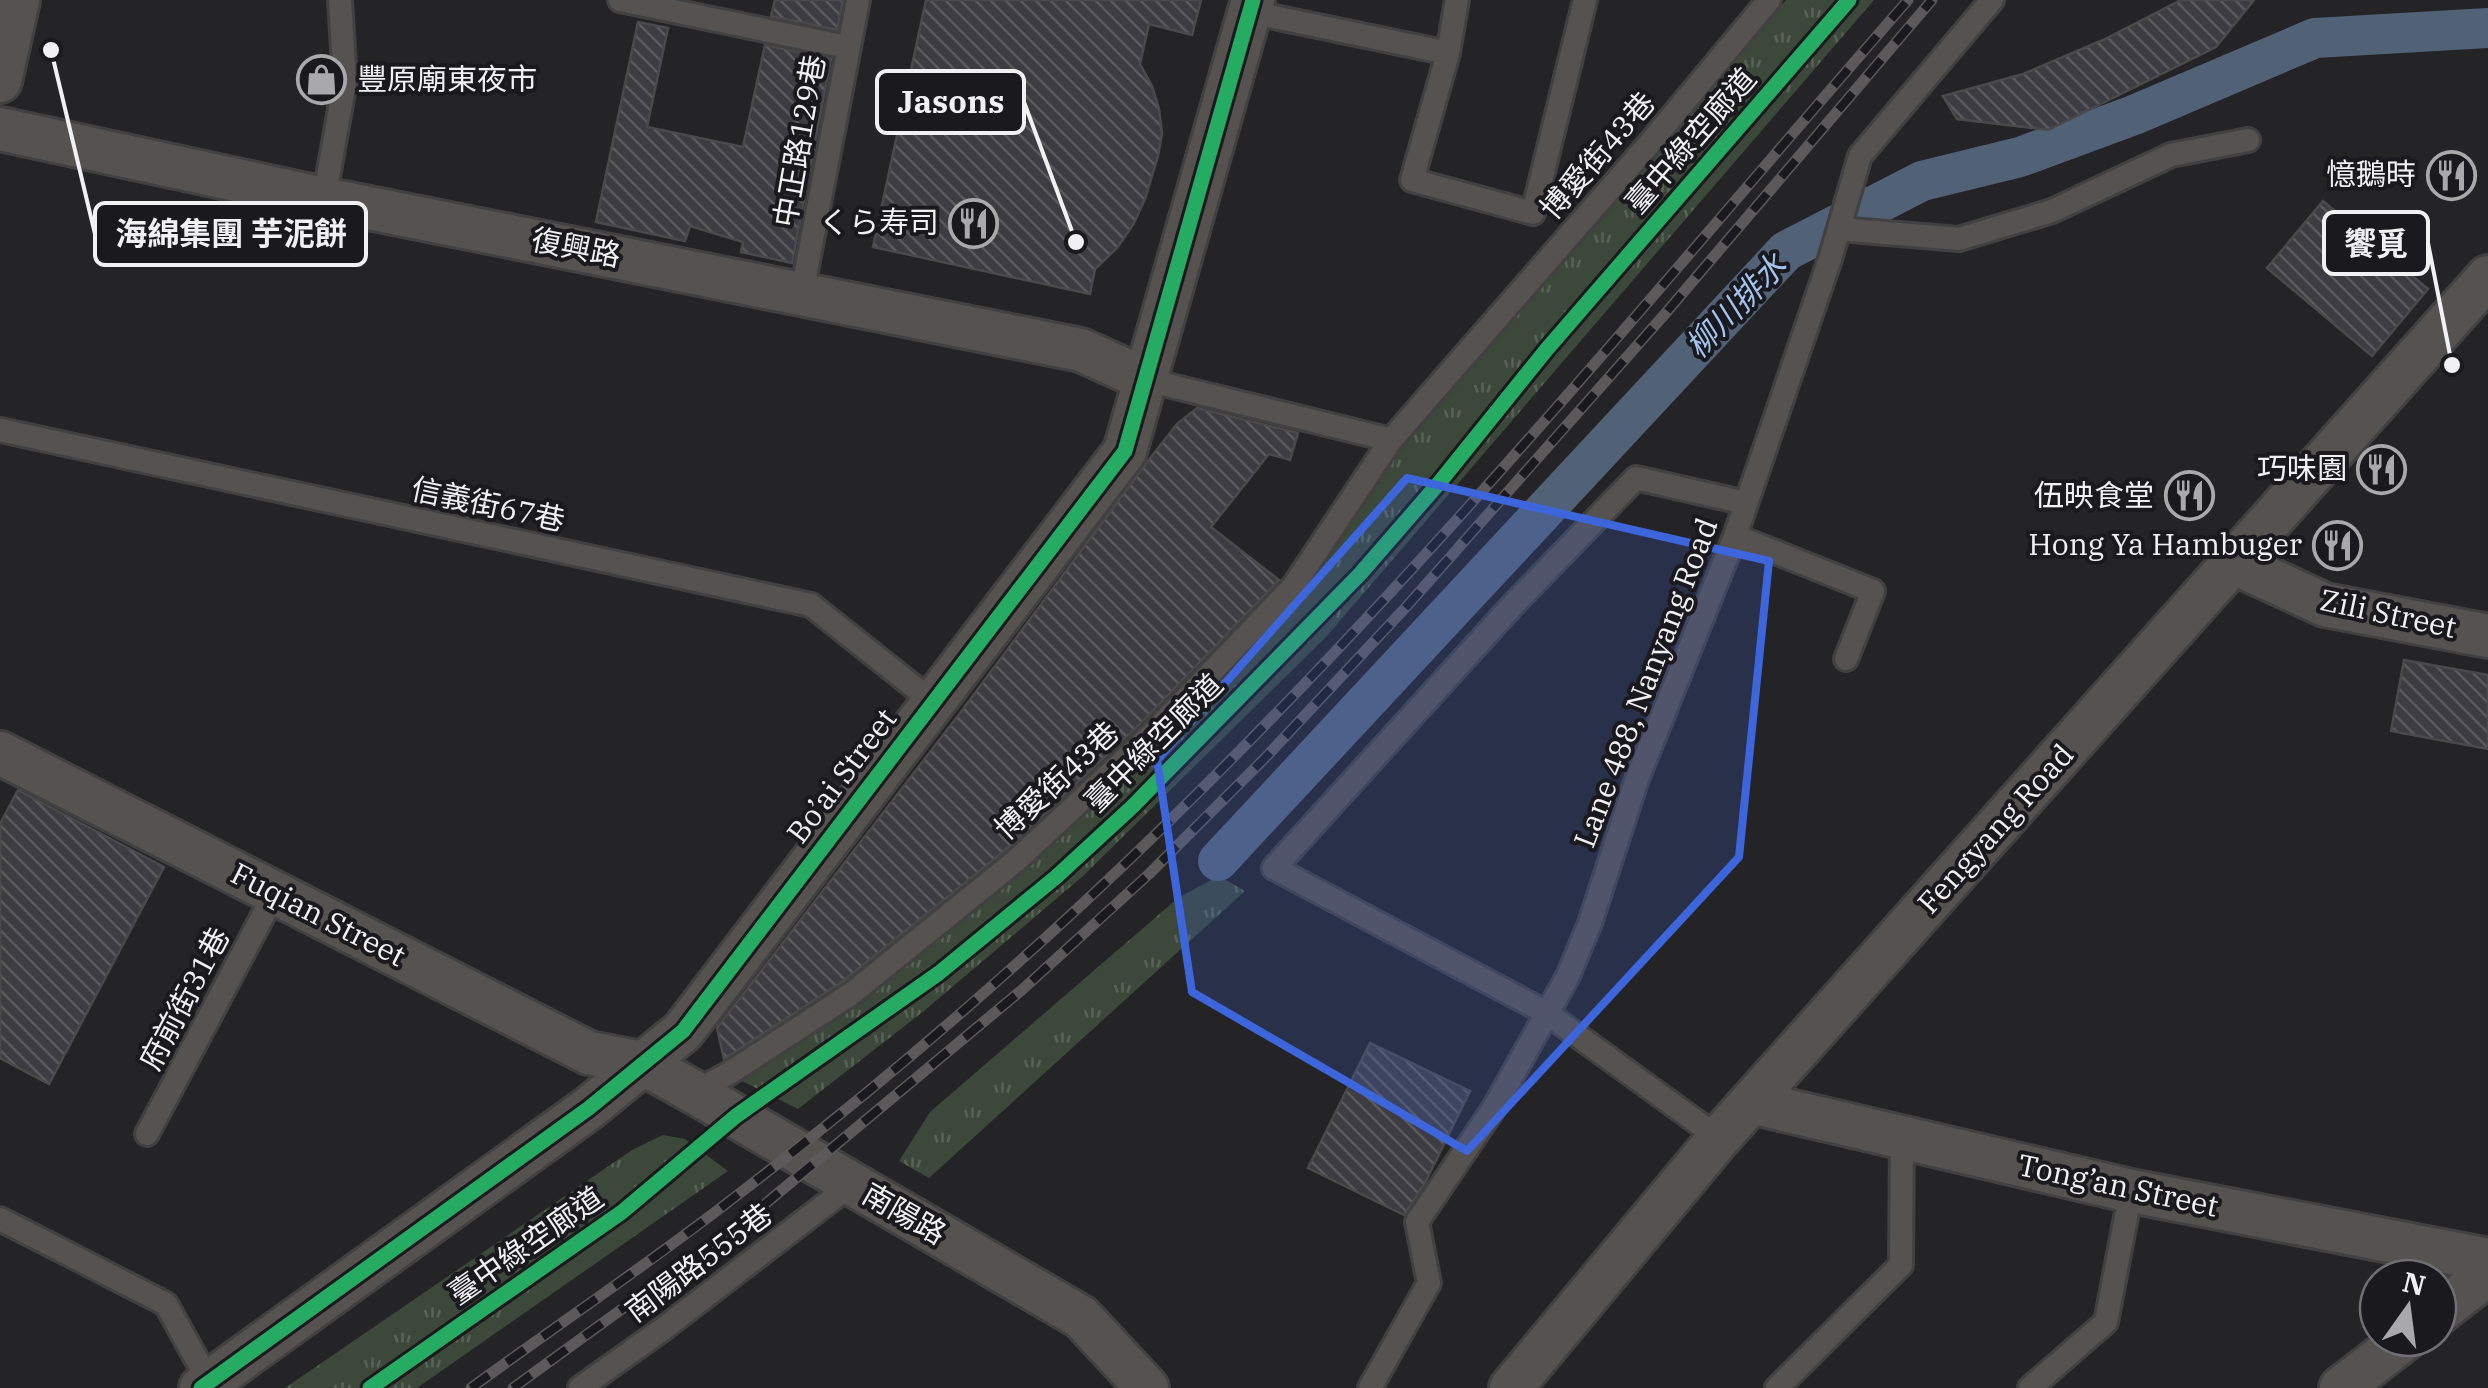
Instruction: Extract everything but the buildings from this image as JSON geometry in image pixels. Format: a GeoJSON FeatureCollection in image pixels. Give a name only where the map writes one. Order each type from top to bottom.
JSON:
{"type":"FeatureCollection","features":[{"type":"Feature","properties":{"kind":"street"},"geometry":{"type":"LineString","coordinates":[[0,80],[18,0]]}},
{"type":"Feature","properties":{"kind":"street","name":"Bo’ai Street"},"geometry":{"type":"LineString","coordinates":[[205,1385],[589,1108],[683,1031],[1125,451],[1252,6]]}},
{"type":"Feature","properties":{"kind":"street","name":"復興路"},"geometry":{"type":"LineString","coordinates":[[0,129],[324,200],[1081,350],[1147,380]]}},
{"type":"Feature","properties":{"kind":"street","name":"Fengyang Road"},"geometry":{"type":"LineString","coordinates":[[1511,1388],[1719,1138],[2488,277]]}},
{"type":"Feature","properties":{"kind":"street","name":"Zili Street"},"geometry":{"type":"LineString","coordinates":[[2234,563],[2325,605],[2488,636]]}},
{"type":"Feature","properties":{"kind":"street","name":"Fuqian Street"},"geometry":{"type":"LineString","coordinates":[[0,753],[589,1053],[642,1063]]}},
{"type":"Feature","properties":{"kind":"street","name":"南陽路"},"geometry":{"type":"LineString","coordinates":[[642,1063],[1081,1317],[1147,1388]]}},
{"type":"Feature","properties":{"kind":"street","name":"Tong’an Street"},"geometry":{"type":"LineString","coordinates":[[1751,1102],[2132,1191],[2488,1260]]}},
{"type":"Feature","properties":{"kind":"street"},"geometry":{"type":"LineString","coordinates":[[2458,1297],[2488,1274]]}},
{"type":"Feature","properties":{"kind":"street"},"geometry":{"type":"LineString","coordinates":[[2341,1388],[2380,1358]]}},
{"type":"Feature","properties":{"kind":"lane"},"geometry":{"type":"LineString","coordinates":[[324,200],[344,82],[340,0]]}},
{"type":"Feature","properties":{"kind":"lane"},"geometry":{"type":"LineString","coordinates":[[620,0],[847,47]]}},
{"type":"Feature","properties":{"kind":"lane","name":"中正路129巷"},"geometry":{"type":"LineString","coordinates":[[802,292],[858,0]]}},
{"type":"Feature","properties":{"kind":"lane"},"geometry":{"type":"LineString","coordinates":[[1456,0],[1448,53],[1412,180],[1533,213],[1585,0]]}},
{"type":"Feature","properties":{"kind":"lane","name":"博愛街43巷"},"geometry":{"type":"LineString","coordinates":[[694,1092],[851,994],[1018,860],[1150,735],[1292,587],[1391,440],[1769,0]]}},
{"type":"Feature","properties":{"kind":"lane","name":"Lane 488, Nanyang Road"},"geometry":{"type":"LineString","coordinates":[[1370,1388],[1429,1283],[1417,1222],[1494,1108],[1568,976],[1590,923],[1637,779],[1735,536],[1860,156],[1992,0]]}},
{"type":"Feature","properties":{"kind":"lane"},"geometry":{"type":"LineString","coordinates":[[1252,6],[1448,53]]}},
{"type":"Feature","properties":{"kind":"lane"},"geometry":{"type":"LineString","coordinates":[[1839,229],[1959,239],[2052,210],[2170,154],[2248,140]]}},
{"type":"Feature","properties":{"kind":"lane"},"geometry":{"type":"LineString","coordinates":[[1147,380],[1391,440]]}},
{"type":"Feature","properties":{"kind":"lane","name":"信義街67巷"},"geometry":{"type":"LineString","coordinates":[[0,430],[811,606],[933,702]]}},
{"type":"Feature","properties":{"kind":"lane"},"geometry":{"type":"LineString","coordinates":[[1719,1138],[1546,1012],[1274,868],[1512,606],[1636,478],[1746,502]]}},
{"type":"Feature","properties":{"kind":"lane"},"geometry":{"type":"LineString","coordinates":[[1735,536],[1873,591],[1846,659]]}},
{"type":"Feature","properties":{"kind":"lane","name":"府前街31巷"},"geometry":{"type":"LineString","coordinates":[[147,1134],[275,893]]}},
{"type":"Feature","properties":{"kind":"lane"},"geometry":{"type":"LineString","coordinates":[[1777,1388],[1901,1265],[1902,1138]]}},
{"type":"Feature","properties":{"kind":"lane","name":"南陽路555巷"},"geometry":{"type":"LineString","coordinates":[[580,1388],[852,1184]]}},
{"type":"Feature","properties":{"kind":"lane"},"geometry":{"type":"LineString","coordinates":[[2030,1388],[2106,1322],[2132,1191]]}},
{"type":"Feature","properties":{"kind":"lane"},"geometry":{"type":"LineString","coordinates":[[0,1219],[166,1304],[205,1385]]}},
{"type":"Feature","properties":{"kind":"highlighted area"},"geometry":{"type":"Polygon","coordinates":[[[1407,478],[1769,561],[1739,857],[1467,1151],[1192,992],[1157,760],[1407,478]]]}},
{"type":"Feature","properties":{"kind":"green space"},"geometry":{"type":"Polygon","coordinates":[[[1786,0],[1874,0],[1326,637],[1083,876],[924,1011],[798,1109],[736,1078],[862,999],[1050,845],[1158,739],[1392,455],[1599,221],[1786,0]]]}},
{"type":"Feature","properties":{"kind":"green space"},"geometry":{"type":"Polygon","coordinates":[[[1219,876],[1245,891],[929,1178],[899,1161],[930,1112],[1178,898],[1219,876]]]}},
{"type":"Feature","properties":{"kind":"green space"},"geometry":{"type":"Polygon","coordinates":[[[663,1135],[685,1139],[728,1171],[417,1388],[285,1388],[632,1150],[663,1135]]]}},
{"type":"Feature","properties":{"kind":"waterway","name":"柳川排水"},"geometry":{"type":"LineString","coordinates":[[1218,861],[1786,251],[1922,181],[2020,157],[2134,115],[2315,38],[2488,28]]}},
{"type":"Feature","properties":{"kind":"railway"},"geometry":{"type":"LineString","coordinates":[[471,1388],[674,1243],[841,1114],[972,1003],[1127,862],[1245,746],[1472,502],[1908,0]]}},
{"type":"Feature","properties":{"kind":"railway"},"geometry":{"type":"LineString","coordinates":[[513,1388],[753,1214],[1023,989],[1149,874],[1265,758],[1407,606],[1664,315],[1932,0]]}},
{"type":"Feature","properties":{"kind":"cycle path"},"geometry":{"type":"LineString","coordinates":[[201,1388],[589,1108],[683,1031],[1125,451],[1253,0]]}},
{"type":"Feature","properties":{"kind":"cycle path","name":"臺中綠空廊道"},"geometry":{"type":"LineString","coordinates":[[370,1388],[622,1212],[736,1116],[939,973],[1056,877],[1132,807],[1360,574],[1547,349],[1849,0]]}},
{"type":"Feature","properties":{"kind":"place","name":"海綿集團 芋泥餅"},"geometry":{"type":"Point","coordinates":[51,50]}},
{"type":"Feature","properties":{"kind":"place","name":"豐原廟東夜市"},"geometry":{"type":"Point","coordinates":[322,80]}},
{"type":"Feature","properties":{"kind":"place","name":"憶鵝時"},"geometry":{"type":"Point","coordinates":[2451,175]}},
{"type":"Feature","properties":{"kind":"place","name":"くら寿司"},"geometry":{"type":"Point","coordinates":[974,223]}},
{"type":"Feature","properties":{"kind":"place","name":"Jasons"},"geometry":{"type":"Point","coordinates":[1076,242]}},
{"type":"Feature","properties":{"kind":"place","name":"饗覓"},"geometry":{"type":"Point","coordinates":[2452,365]}},
{"type":"Feature","properties":{"kind":"place","name":"巧味園"},"geometry":{"type":"Point","coordinates":[2382,469]}},
{"type":"Feature","properties":{"kind":"place","name":"伍映食堂"},"geometry":{"type":"Point","coordinates":[2189,496]}},
{"type":"Feature","properties":{"kind":"place","name":"Hong Ya Hambuger"},"geometry":{"type":"Point","coordinates":[2337,545]}}]}
